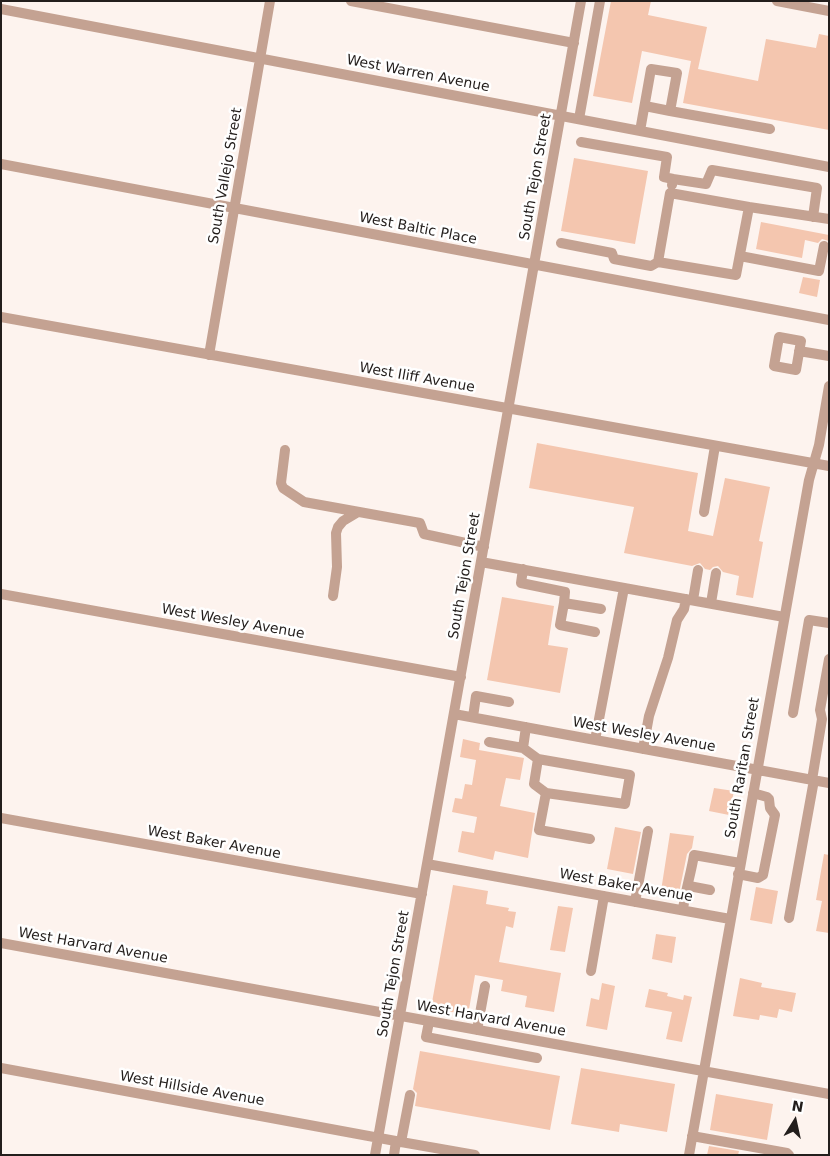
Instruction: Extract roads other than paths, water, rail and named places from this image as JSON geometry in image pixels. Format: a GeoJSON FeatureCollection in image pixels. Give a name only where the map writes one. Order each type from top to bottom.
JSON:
{"type":"FeatureCollection","features":[{"type":"Feature","properties":{"kind":"street","name":"South Vallejo Street"},"geometry":{"type":"LineString","coordinates":[[209,354],[270,1]]}},
{"type":"Feature","properties":{"kind":"street"},"geometry":{"type":"LineString","coordinates":[[351,1],[574,42]]}},
{"type":"Feature","properties":{"kind":"street","name":"South Tejon Street"},"geometry":{"type":"LineString","coordinates":[[376,1155],[581,1]]}},
{"type":"Feature","properties":{"kind":"street"},"geometry":{"type":"LineString","coordinates":[[579,119],[600,1]]}},
{"type":"Feature","properties":{"kind":"street"},"geometry":{"type":"LineString","coordinates":[[777,1],[829,11]]}},
{"type":"Feature","properties":{"kind":"street","name":"West Warren Avenue"},"geometry":{"type":"LineString","coordinates":[[1,9],[829,166]]}},
{"type":"Feature","properties":{"kind":"street"},"geometry":{"type":"LineString","coordinates":[[640,131],[651,69],[677,73],[670,111]]}},
{"type":"Feature","properties":{"kind":"street"},"geometry":{"type":"LineString","coordinates":[[645,106],[770,129]]}},
{"type":"Feature","properties":{"kind":"street"},"geometry":{"type":"LineString","coordinates":[[582,142],[667,157],[664,177],[672,179],[706,184],[712,170],[817,188],[813,217]]}},
{"type":"Feature","properties":{"kind":"street","name":"West Baltic Place"},"geometry":{"type":"LineString","coordinates":[[1,164],[829,320]]}},
{"type":"Feature","properties":{"kind":"street"},"geometry":{"type":"LineString","coordinates":[[658,262],[672,179]]}},
{"type":"Feature","properties":{"kind":"street"},"geometry":{"type":"LineString","coordinates":[[670,193],[829,219]]}},
{"type":"Feature","properties":{"kind":"street"},"geometry":{"type":"LineString","coordinates":[[561,243],[612,253],[614,260],[651,266],[658,262],[736,276],[749,207]]}},
{"type":"Feature","properties":{"kind":"street"},"geometry":{"type":"LineString","coordinates":[[740,256],[820,271],[824,246]]}},
{"type":"Feature","properties":{"kind":"street","name":"West Iliff Avenue"},"geometry":{"type":"LineString","coordinates":[[1,317],[829,466]]}},
{"type":"Feature","properties":{"kind":"street"},"geometry":{"type":"LineString","coordinates":[[799,351],[829,356]]}},
{"type":"Feature","properties":{"kind":"street","name":"South Raritan Street"},"geometry":{"type":"LineString","coordinates":[[689,1155],[784,617],[809,480],[819,445],[829,386]]}},
{"type":"Feature","properties":{"kind":"street"},"geometry":{"type":"LineString","coordinates":[[704,512],[715,446]]}},
{"type":"Feature","properties":{"kind":"street"},"geometry":{"type":"LineString","coordinates":[[285,450],[281,482],[283,488],[304,502],[420,523],[424,534],[484,546]]}},
{"type":"Feature","properties":{"kind":"street"},"geometry":{"type":"LineString","coordinates":[[333,596],[337,567],[336,533],[343,521],[358,512]]}},
{"type":"Feature","properties":{"kind":"street"},"geometry":{"type":"LineString","coordinates":[[481,562],[784,617]]}},
{"type":"Feature","properties":{"kind":"street"},"geometry":{"type":"LineString","coordinates":[[523,570],[521,584],[565,592]]}},
{"type":"Feature","properties":{"kind":"street"},"geometry":{"type":"LineString","coordinates":[[643,748],[649,716],[668,658],[677,620],[690,599],[698,570]]}},
{"type":"Feature","properties":{"kind":"street"},"geometry":{"type":"LineString","coordinates":[[711,603],[716,573]]}},
{"type":"Feature","properties":{"kind":"street"},"geometry":{"type":"LineString","coordinates":[[568,578],[560,625],[595,632]]}},
{"type":"Feature","properties":{"kind":"street"},"geometry":{"type":"LineString","coordinates":[[595,740],[624,588]]}},
{"type":"Feature","properties":{"kind":"street","name":"West Wesley Avenue"},"geometry":{"type":"LineString","coordinates":[[1,594],[461,676]]}},
{"type":"Feature","properties":{"kind":"street"},"geometry":{"type":"LineString","coordinates":[[564,603],[601,609]]}},
{"type":"Feature","properties":{"kind":"street"},"geometry":{"type":"LineString","coordinates":[[793,713],[809,620],[829,623]]}},
{"type":"Feature","properties":{"kind":"street"},"geometry":{"type":"LineString","coordinates":[[789,918],[813,780],[822,719],[820,710],[829,659]]}},
{"type":"Feature","properties":{"kind":"street"},"geometry":{"type":"LineString","coordinates":[[473,717],[476,696],[509,702]]}},
{"type":"Feature","properties":{"kind":"street","name":"West Wesley Avenue"},"geometry":{"type":"LineString","coordinates":[[454,714],[829,783]]}},
{"type":"Feature","properties":{"kind":"street"},"geometry":{"type":"LineString","coordinates":[[523,748],[526,727]]}},
{"type":"Feature","properties":{"kind":"street"},"geometry":{"type":"LineString","coordinates":[[489,742],[523,748],[538,759],[630,775],[625,804],[546,792],[534,784],[538,759]]}},
{"type":"Feature","properties":{"kind":"street"},"geometry":{"type":"LineString","coordinates":[[546,792],[539,830],[590,839]]}},
{"type":"Feature","properties":{"kind":"street"},"geometry":{"type":"LineString","coordinates":[[738,874],[758,878],[763,875],[775,815],[770,808],[769,799],[753,792]]}},
{"type":"Feature","properties":{"kind":"street","name":"West Baker Avenue"},"geometry":{"type":"LineString","coordinates":[[1,818],[422,894]]}},
{"type":"Feature","properties":{"kind":"street"},"geometry":{"type":"LineString","coordinates":[[635,902],[648,830]]}},
{"type":"Feature","properties":{"kind":"street"},"geometry":{"type":"LineString","coordinates":[[683,910],[694,855],[740,863]]}},
{"type":"Feature","properties":{"kind":"street","name":"West Baker Avenue"},"geometry":{"type":"LineString","coordinates":[[427,864],[730,919]]}},
{"type":"Feature","properties":{"kind":"street"},"geometry":{"type":"LineString","coordinates":[[689,886],[710,890]]}},
{"type":"Feature","properties":{"kind":"street"},"geometry":{"type":"LineString","coordinates":[[591,971],[604,896]]}},
{"type":"Feature","properties":{"kind":"street","name":"West Harvard Avenue"},"geometry":{"type":"LineString","coordinates":[[1,944],[829,1094]]}},
{"type":"Feature","properties":{"kind":"street"},"geometry":{"type":"LineString","coordinates":[[477,1030],[485,986]]}},
{"type":"Feature","properties":{"kind":"street"},"geometry":{"type":"LineString","coordinates":[[429,1022],[426,1037],[537,1058]]}},
{"type":"Feature","properties":{"kind":"street"},"geometry":{"type":"LineString","coordinates":[[504,1052],[507,1036]]}},
{"type":"Feature","properties":{"kind":"street","name":"West Hillside Avenue"},"geometry":{"type":"LineString","coordinates":[[1,1068],[475,1155]]}},
{"type":"Feature","properties":{"kind":"street"},"geometry":{"type":"LineString","coordinates":[[394,1155],[410,1094]]}},
{"type":"Feature","properties":{"kind":"street"},"geometry":{"type":"LineString","coordinates":[[692,1136],[790,1155]]}}]}
